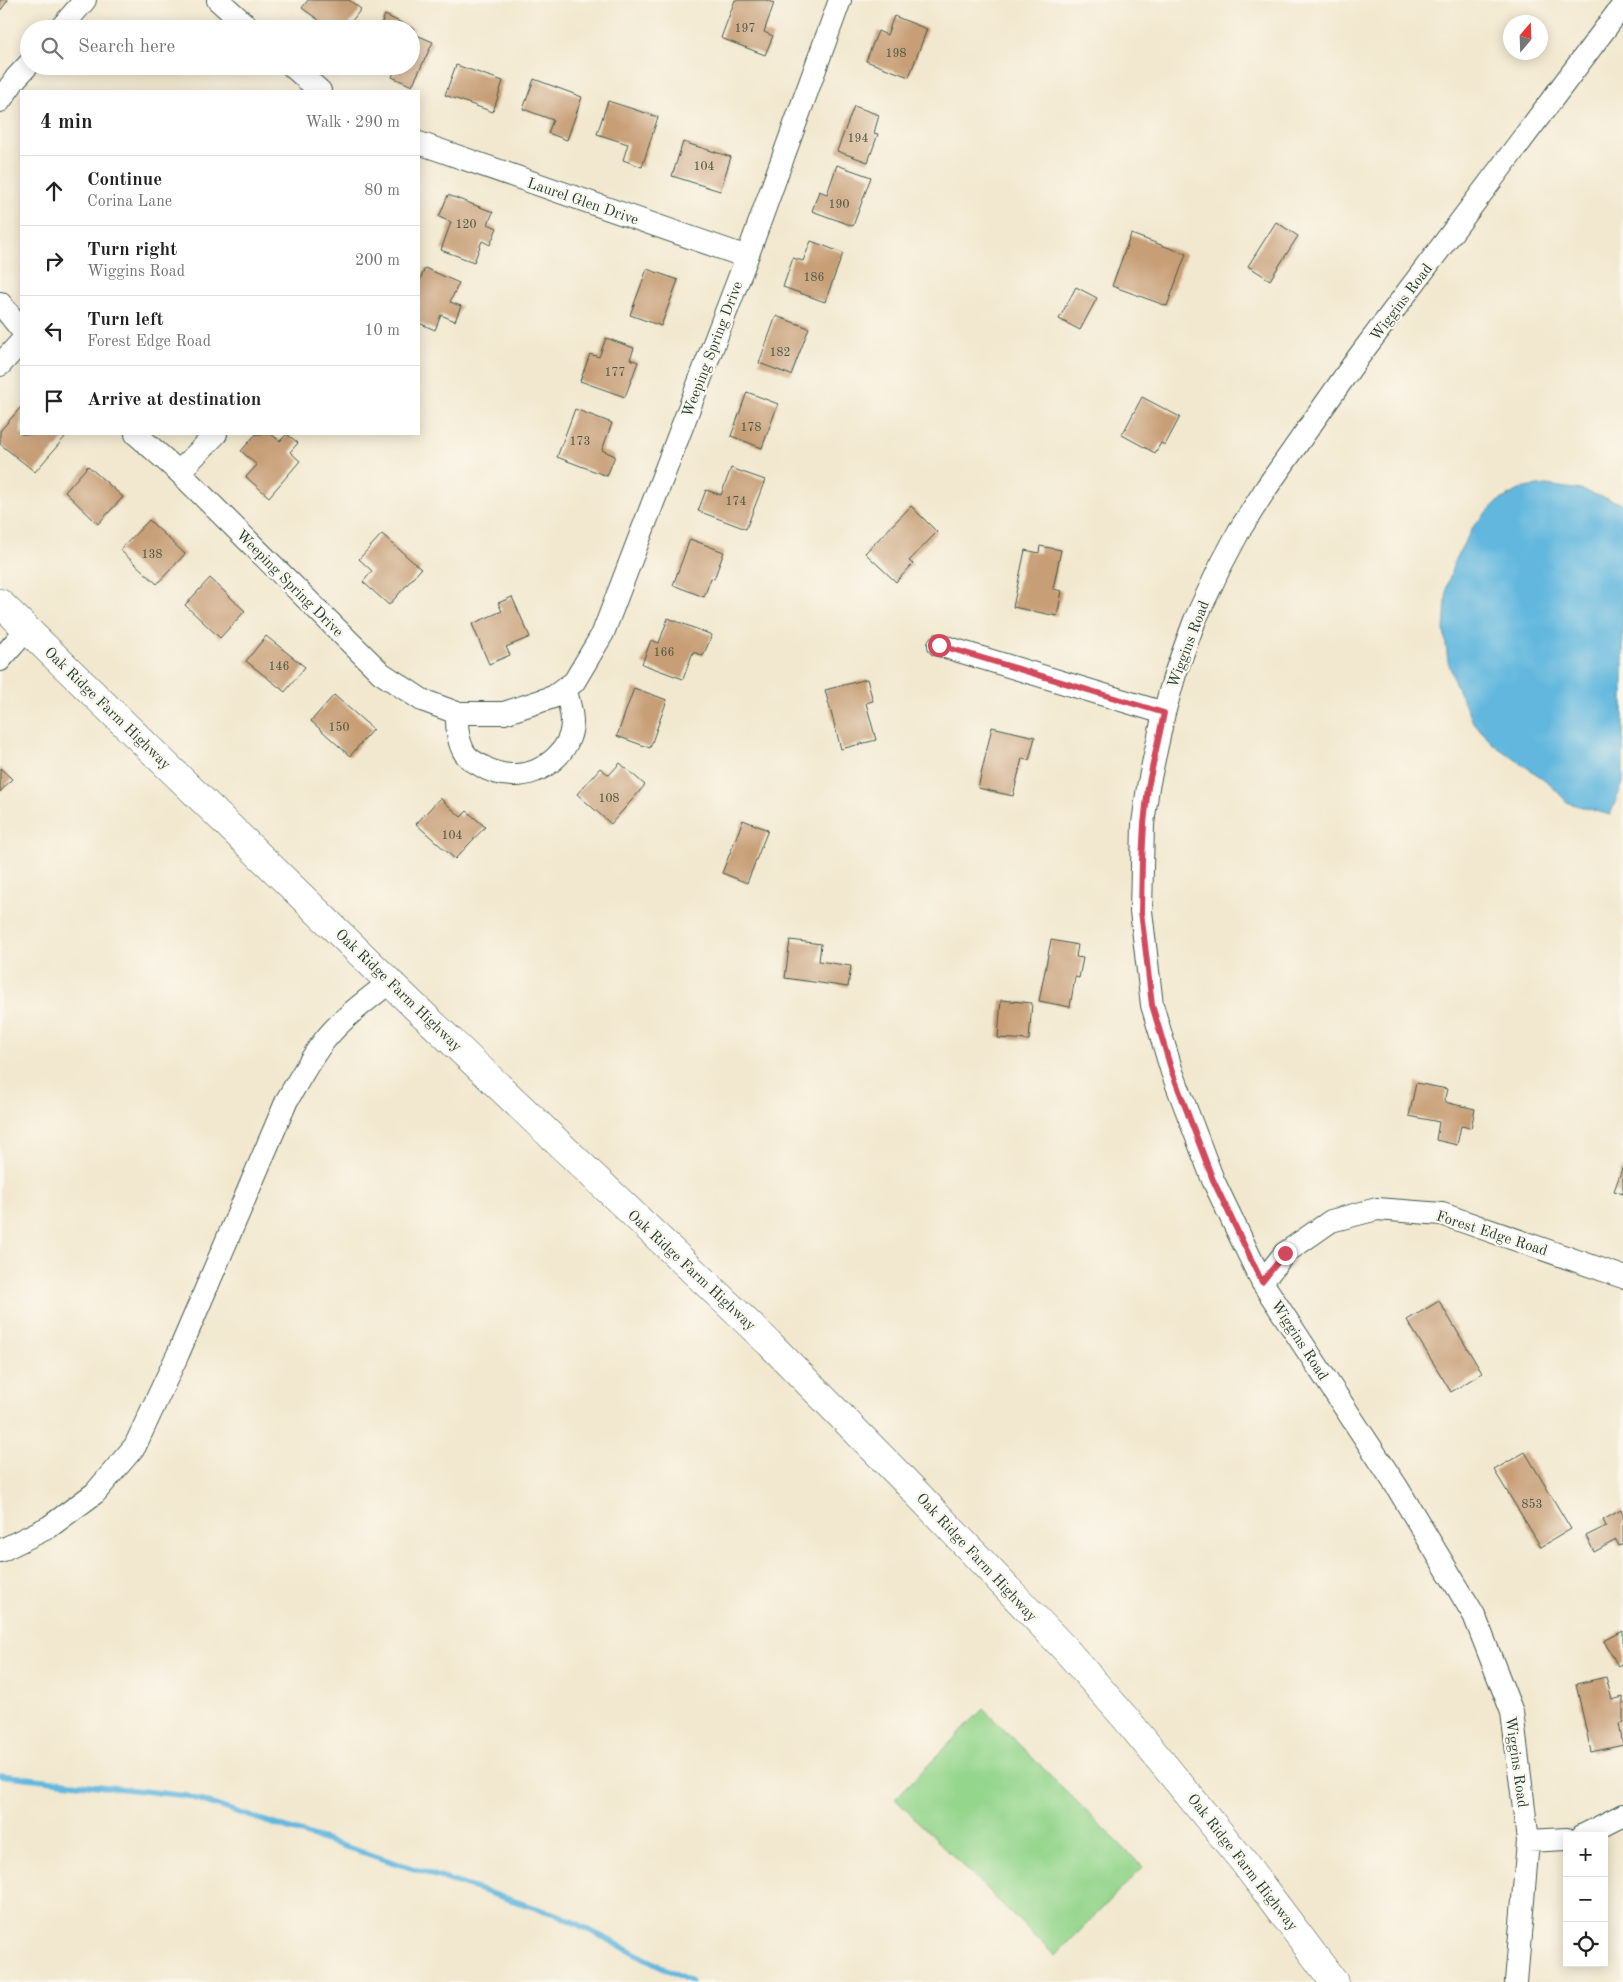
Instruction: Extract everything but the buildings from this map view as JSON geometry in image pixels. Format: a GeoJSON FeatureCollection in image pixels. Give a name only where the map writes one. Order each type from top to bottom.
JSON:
{"type":"FeatureCollection","features":[{"type":"Feature","properties":{"kind":"main road","name":"Oak Ridge Farm Highway"},"geometry":{"type":"LineString","coordinates":[[0,603],[390,982],[769,1343],[908,1484],[1066,1650],[1188,1793],[1249,1869],[1334,1982]]}},
{"type":"Feature","properties":{"kind":"street"},"geometry":{"type":"LineString","coordinates":[[68,20],[85,0]]}},
{"type":"Feature","properties":{"kind":"street"},"geometry":{"type":"LineString","coordinates":[[218,0],[240,20]]}},
{"type":"Feature","properties":{"kind":"street","name":"Weeping Spring Drive"},"geometry":{"type":"LineString","coordinates":[[137,435],[179,472],[381,672],[422,700],[457,713],[504,713],[553,697],[574,682],[603,633],[747,257],[840,0]]}},
{"type":"Feature","properties":{"kind":"street","name":"Wiggins Road"},"geometry":{"type":"LineString","coordinates":[[1516,1982],[1528,1841],[1512,1712],[1474,1615],[1397,1487],[1262,1282],[1213,1180],[1172,1072],[1152,1005],[1141,911],[1142,852],[1148,787],[1164,713],[1175,674],[1195,620],[1223,560],[1267,487],[1357,359],[1623,5]]}},
{"type":"Feature","properties":{"kind":"street"},"geometry":{"type":"LineString","coordinates":[[0,101],[20,74]]}},
{"type":"Feature","properties":{"kind":"street"},"geometry":{"type":"LineString","coordinates":[[302,75],[319,90]]}},
{"type":"Feature","properties":{"kind":"street","name":"Laurel Glen Drive"},"geometry":{"type":"LineString","coordinates":[[420,144],[747,257]]}},
{"type":"Feature","properties":{"kind":"street"},"geometry":{"type":"LineString","coordinates":[[0,303],[20,328]]}},
{"type":"Feature","properties":{"kind":"street"},"geometry":{"type":"LineString","coordinates":[[0,365],[20,343]]}},
{"type":"Feature","properties":{"kind":"street"},"geometry":{"type":"LineString","coordinates":[[179,472],[215,435]]}},
{"type":"Feature","properties":{"kind":"street"},"geometry":{"type":"LineString","coordinates":[[0,660],[27,630]]}},
{"type":"Feature","properties":{"kind":"street"},"geometry":{"type":"LineString","coordinates":[[939,645],[1164,713]]}},
{"type":"Feature","properties":{"kind":"street"},"geometry":{"type":"LineString","coordinates":[[457,713],[456,732],[463,752],[473,761],[490,771],[513,776],[540,770],[559,755],[570,737],[572,721],[566,688]]}},
{"type":"Feature","properties":{"kind":"street"},"geometry":{"type":"LineString","coordinates":[[0,1551],[49,1527],[95,1494],[135,1446],[178,1354],[287,1100],[309,1062],[325,1040],[353,1012],[390,982]]}},
{"type":"Feature","properties":{"kind":"street","name":"Forest Edge Road"},"geometry":{"type":"LineString","coordinates":[[1262,1282],[1285,1253],[1331,1220],[1377,1209],[1442,1214],[1623,1277]]}},
{"type":"Feature","properties":{"kind":"street"},"geometry":{"type":"LineString","coordinates":[[1590,1832],[1623,1815]]}},
{"type":"Feature","properties":{"kind":"street"},"geometry":{"type":"LineString","coordinates":[[1528,1841],[1563,1839]]}},
{"type":"Feature","properties":{"kind":"green space"},"geometry":{"type":"Polygon","coordinates":[[[983,1709],[1143,1867],[1055,1956],[895,1799],[983,1709]]]}},
{"type":"Feature","properties":{"kind":"water"},"geometry":{"type":"Polygon","coordinates":[[[1546,485],[1582,490],[1623,504],[1623,783],[1610,815],[1568,803],[1548,782],[1494,745],[1473,722],[1456,686],[1448,661],[1444,630],[1447,586],[1455,559],[1475,524],[1497,502],[1523,488],[1546,485]]]}},
{"type":"Feature","properties":{"kind":"waterway"},"geometry":{"type":"LineString","coordinates":[[0,1775],[187,1796],[561,1916],[692,1982]]}},
{"type":"Feature","properties":{"kind":"route"},"geometry":{"type":"LineString","coordinates":[[939,645],[1164,713],[1148,787],[1142,861],[1141,911],[1152,1005],[1172,1072],[1213,1180],[1262,1282],[1285,1253]]}}]}
